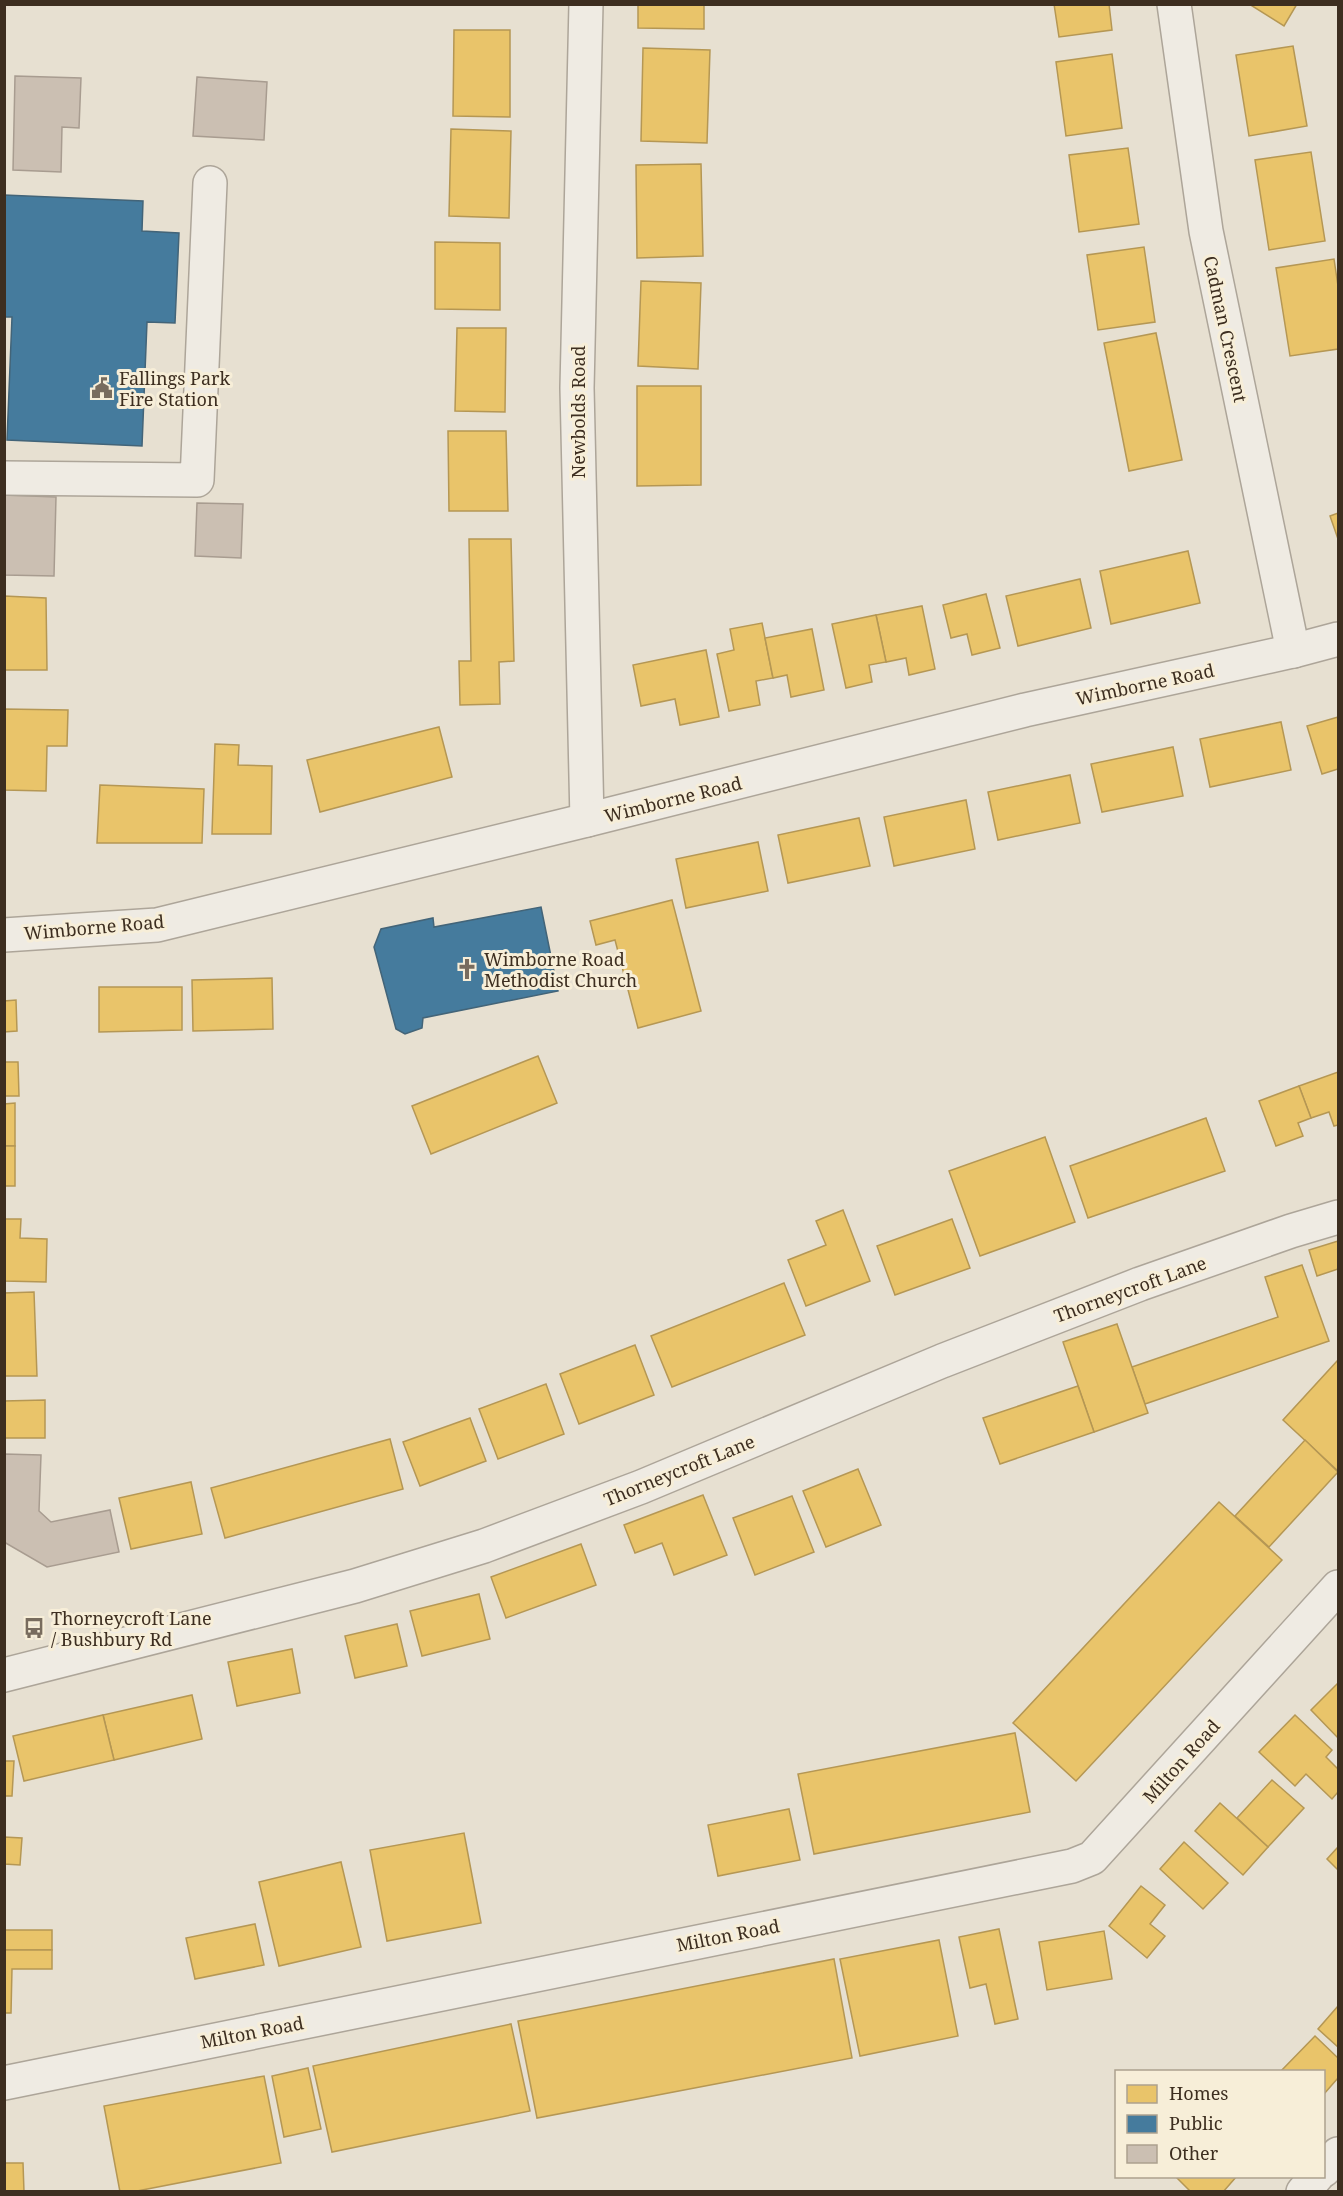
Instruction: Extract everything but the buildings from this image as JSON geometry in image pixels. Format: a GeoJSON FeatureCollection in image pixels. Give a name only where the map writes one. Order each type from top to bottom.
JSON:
{"type":"FeatureCollection","features":[{"type":"Feature","properties":{"kind":"street","name":"Newbolds Road"},"geometry":{"type":"LineString","coordinates":[[586,4],[577,388],[587,820]]}},
{"type":"Feature","properties":{"kind":"street","name":"Cadman Crescent"},"geometry":{"type":"LineString","coordinates":[[1174,4],[1206,231],[1293,651]]}},
{"type":"Feature","properties":{"kind":"street"},"geometry":{"type":"LineString","coordinates":[[4,478],[197,480],[210,183]]}},
{"type":"Feature","properties":{"kind":"street","name":"Wimborne Road"},"geometry":{"type":"LineString","coordinates":[[4,935],[157,925],[1025,710],[1338,639]]}},
{"type":"Feature","properties":{"kind":"street","name":"Thorneycroft Lane"},"geometry":{"type":"LineString","coordinates":[[4,1676],[355,1586],[484,1546],[641,1487],[942,1361],[1140,1284],[1338,1217]]}},
{"type":"Feature","properties":{"kind":"street","name":"Milton Road"},"geometry":{"type":"LineString","coordinates":[[4,2083],[1072,1866],[1092,1858],[1338,1587]]}},
{"type":"Feature","properties":{"kind":"street"},"geometry":{"type":"LineString","coordinates":[[1325,2168],[1338,2154]]}},
{"type":"Feature","properties":{"kind":"street"},"geometry":{"type":"LineString","coordinates":[[1303,2192],[1315,2178]]}},
{"type":"Feature","properties":{"kind":"place","name":"Fallings Park Fire Station"},"geometry":{"type":"Point","coordinates":[102,388]}},
{"type":"Feature","properties":{"kind":"place","name":"Wimborne Road Methodist Church"},"geometry":{"type":"Point","coordinates":[467,969]}},
{"type":"Feature","properties":{"kind":"place","name":"Thorneycroft Lane / Bushbury Rd"},"geometry":{"type":"Point","coordinates":[34,1628]}}]}
